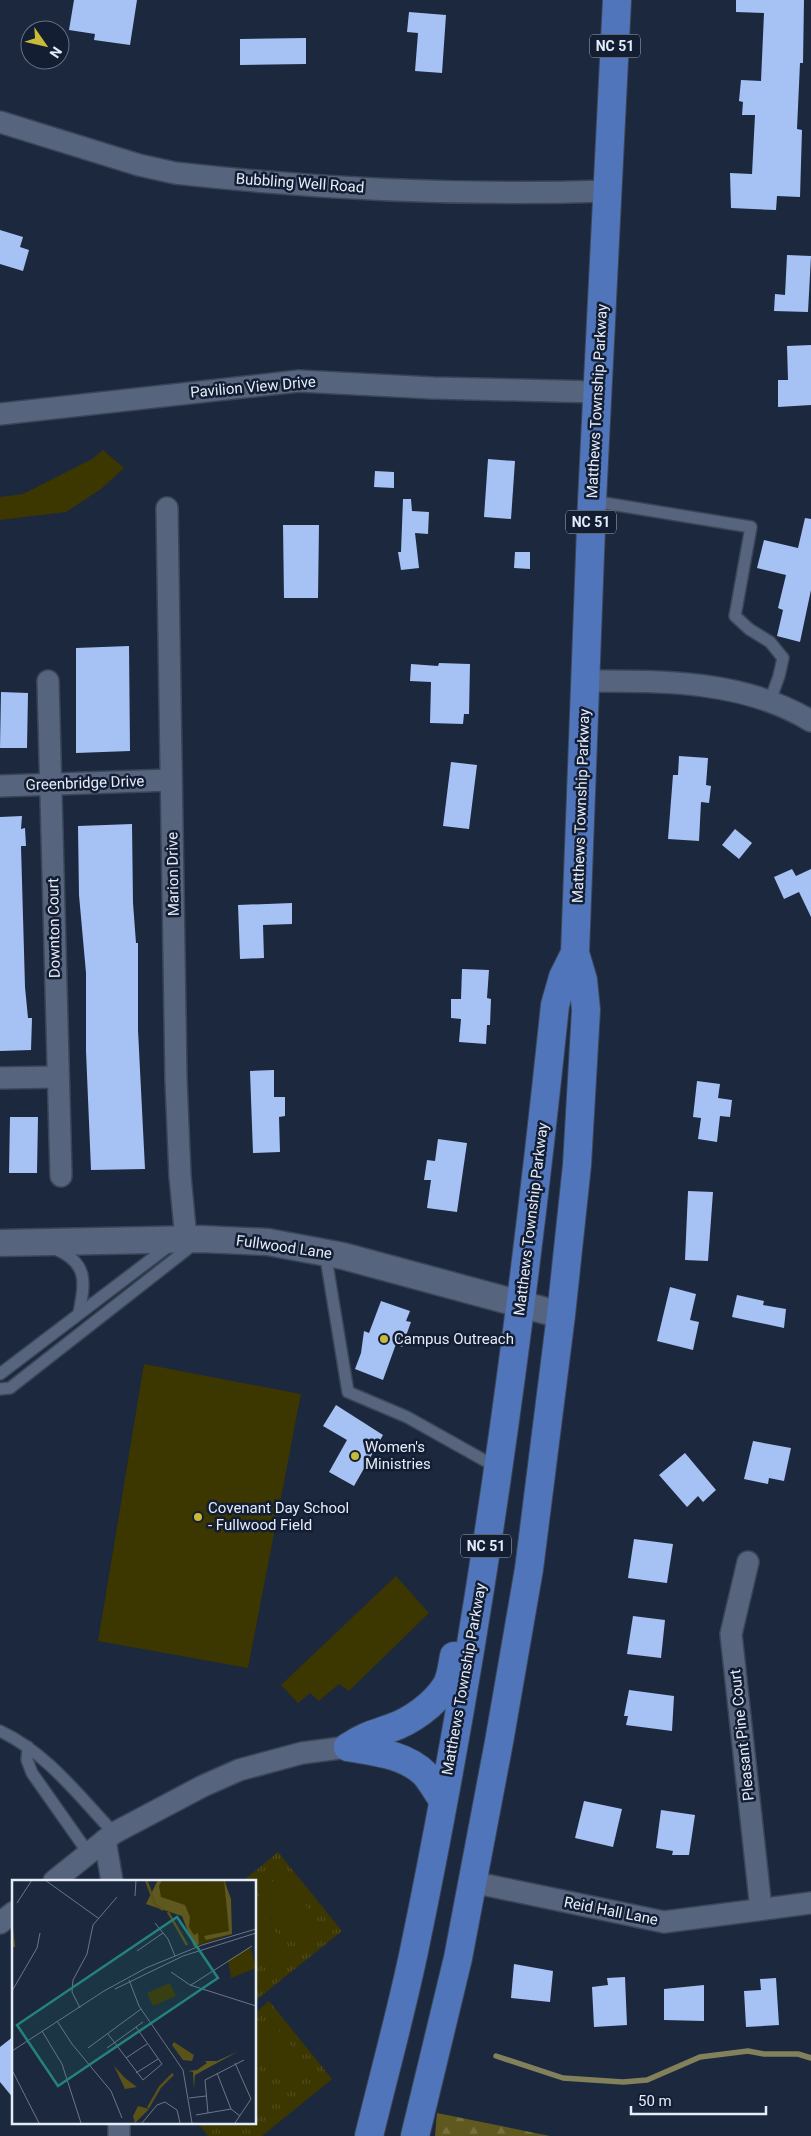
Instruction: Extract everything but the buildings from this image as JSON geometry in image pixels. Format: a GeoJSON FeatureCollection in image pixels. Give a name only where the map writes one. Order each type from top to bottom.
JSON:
{"type":"FeatureCollection","features":[{"type":"Feature","properties":{"kind":"main road","name":"Matthews Township Parkway"},"geometry":{"type":"LineString","coordinates":[[415,2136],[458,1958],[529,1569],[561,1315],[577,1164],[586,1010],[583,980],[575,953],[592,501],[617,0]]}},
{"type":"Feature","properties":{"kind":"main road","name":"Matthews Township Parkway"},"geometry":{"type":"LineString","coordinates":[[369,2136],[413,1954],[443,1800],[483,1567],[522,1304],[555,1005],[563,977],[575,953]]}},
{"type":"Feature","properties":{"kind":"main road"},"geometry":{"type":"LineString","coordinates":[[348,1747],[365,1735],[392,1728],[411,1719],[430,1705],[446,1686],[452,1671],[468,1586],[471,1579],[483,1567]]}},
{"type":"Feature","properties":{"kind":"main road"},"geometry":{"type":"LineString","coordinates":[[348,1747],[389,1754],[406,1761],[424,1774],[443,1800]]}},
{"type":"Feature","properties":{"kind":"street","name":"Bubbling Well Road"},"geometry":{"type":"LineString","coordinates":[[0,122],[139,165],[184,174],[397,189],[521,194],[607,190]]}},
{"type":"Feature","properties":{"kind":"street","name":"Pavilion View Drive"},"geometry":{"type":"LineString","coordinates":[[0,414],[299,381],[434,388],[597,392]]}},
{"type":"Feature","properties":{"kind":"street","name":"Marion Drive"},"geometry":{"type":"LineString","coordinates":[[167,508],[176,1080],[180,1176],[188,1239]]}},
{"type":"Feature","properties":{"kind":"street","name":"Downton Court"},"geometry":{"type":"LineString","coordinates":[[48,681],[61,1176]]}},
{"type":"Feature","properties":{"kind":"street"},"geometry":{"type":"LineString","coordinates":[[586,681],[698,684],[726,689],[770,701],[794,711],[811,721]]}},
{"type":"Feature","properties":{"kind":"street","name":"Greenbridge Drive"},"geometry":{"type":"LineString","coordinates":[[0,786],[171,780]]}},
{"type":"Feature","properties":{"kind":"street"},"geometry":{"type":"LineString","coordinates":[[0,1078],[57,1077]]}},
{"type":"Feature","properties":{"kind":"street","name":"Fullwood Lane"},"geometry":{"type":"LineString","coordinates":[[0,1243],[188,1239],[268,1242],[325,1252],[561,1315]]}},
{"type":"Feature","properties":{"kind":"street","name":"Pleasant Pine Court"},"geometry":{"type":"LineString","coordinates":[[748,1562],[731,1634],[761,1910]]}},
{"type":"Feature","properties":{"kind":"street"},"geometry":{"type":"LineString","coordinates":[[55,1880],[102,1842],[168,1803],[239,1770],[302,1753],[348,1747]]}},
{"type":"Feature","properties":{"kind":"street"},"geometry":{"type":"LineString","coordinates":[[102,1842],[112,1880]]}},
{"type":"Feature","properties":{"kind":"street","name":"Reid Hall Lane"},"geometry":{"type":"LineString","coordinates":[[472,1882],[664,1922],[811,1903]]}},
{"type":"Feature","properties":{"kind":"street"},"geometry":{"type":"LineString","coordinates":[[0,1923],[12,1914]]}},
{"type":"Feature","properties":{"kind":"lane"},"geometry":{"type":"LineString","coordinates":[[592,501],[751,527],[735,616],[749,629],[770,642],[783,658],[770,701]]}},
{"type":"Feature","properties":{"kind":"lane"},"geometry":{"type":"LineString","coordinates":[[0,1374],[79,1313],[188,1239]]}},
{"type":"Feature","properties":{"kind":"lane"},"geometry":{"type":"LineString","coordinates":[[0,1389],[10,1388],[188,1239]]}},
{"type":"Feature","properties":{"kind":"lane"},"geometry":{"type":"LineString","coordinates":[[38,1242],[60,1251],[81,1268],[84,1290],[79,1313]]}},
{"type":"Feature","properties":{"kind":"lane"},"geometry":{"type":"LineString","coordinates":[[325,1252],[348,1392],[407,1417],[498,1468]]}},
{"type":"Feature","properties":{"kind":"lane"},"geometry":{"type":"LineString","coordinates":[[0,1731],[28,1747],[59,1773],[102,1842]]}},
{"type":"Feature","properties":{"kind":"lane"},"geometry":{"type":"LineString","coordinates":[[28,1747],[27,1760],[32,1773],[102,1842]]}},
{"type":"Feature","properties":{"kind":"green space"},"geometry":{"type":"Polygon","coordinates":[[[103,450],[124,468],[101,489],[66,512],[0,520],[0,497],[23,494],[92,459],[103,450]]]}},
{"type":"Feature","properties":{"kind":"green space","name":"Covenant Day School - Fullwood Field"},"geometry":{"type":"Polygon","coordinates":[[[144,1364],[301,1394],[248,1668],[98,1641],[144,1364]]]}},
{"type":"Feature","properties":{"kind":"green space"},"geometry":{"type":"Polygon","coordinates":[[[396,1576],[429,1613],[349,1691],[339,1684],[319,1701],[310,1693],[298,1703],[281,1685],[396,1576]]]}},
{"type":"Feature","properties":{"kind":"green space"},"geometry":{"type":"Polygon","coordinates":[[[278,1852],[342,1931],[256,2000],[256,1880],[244,1880],[278,1852]]]}},
{"type":"Feature","properties":{"kind":"green space"},"geometry":{"type":"Polygon","coordinates":[[[281,1875],[321,1925],[298,1943],[258,1893],[281,1875]]]}},
{"type":"Feature","properties":{"kind":"green space"},"geometry":{"type":"Polygon","coordinates":[[[256,1907],[290,1950],[267,1969],[256,1955],[256,1907]]]}},
{"type":"Feature","properties":{"kind":"green space"},"geometry":{"type":"Polygon","coordinates":[[[269,2001],[332,2079],[262,2136],[208,2136],[199,2124],[256,2124],[256,2012],[269,2001]]]}},
{"type":"Feature","properties":{"kind":"green space"},"geometry":{"type":"Polygon","coordinates":[[[272,2022],[312,2072],[289,2091],[256,2050],[256,2035],[272,2022]]]}},
{"type":"Feature","properties":{"kind":"green space"},"geometry":{"type":"Polygon","coordinates":[[[256,2066],[281,2098],[258,2116],[256,2113],[256,2066]]]}},
{"type":"Feature","properties":{"kind":"green space"},"geometry":{"type":"Polygon","coordinates":[[[437,2113],[550,2136],[435,2136],[437,2113]]]}},
{"type":"Feature","properties":{"kind":"green space"},"geometry":{"type":"Polygon","coordinates":[[[215,2124],[248,2124],[233,2136],[224,2136],[215,2124]]]}},
{"type":"Feature","properties":{"kind":"waterway"},"geometry":{"type":"LineString","coordinates":[[496,2056],[563,2078],[623,2082],[647,2080],[700,2057],[748,2051],[764,2054],[798,2054],[811,2058]]}},
{"type":"Feature","properties":{"kind":"place","name":"Campus Outreach"},"geometry":{"type":"Point","coordinates":[384,1339]}},
{"type":"Feature","properties":{"kind":"place","name":"Women's Ministries"},"geometry":{"type":"Point","coordinates":[355,1456]}},
{"type":"Feature","properties":{"kind":"place","name":"Covenant Day School - Fullwood Field"},"geometry":{"type":"Point","coordinates":[198,1517]}}]}
